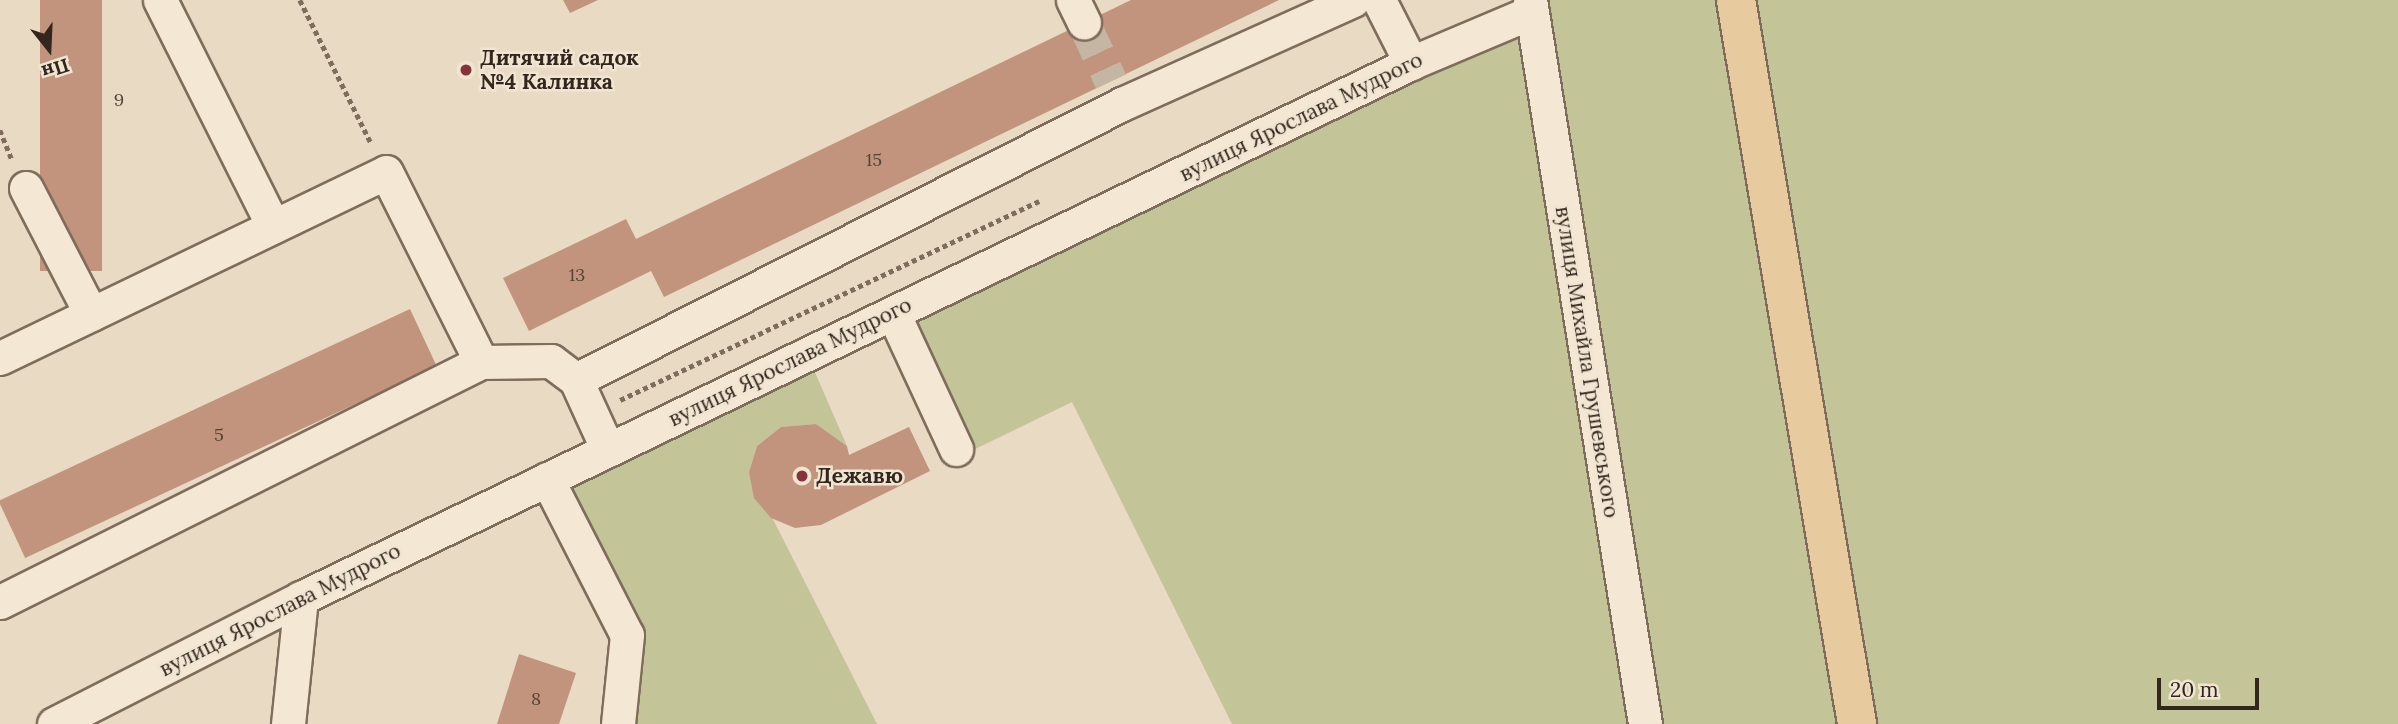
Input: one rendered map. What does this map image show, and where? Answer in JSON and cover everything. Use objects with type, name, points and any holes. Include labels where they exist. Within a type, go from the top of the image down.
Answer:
[{"type":"main road","points":[[1736,0],[1857,724]]},
{"type":"street","points":[[160,0],[273,226]]},
{"type":"street","points":[[576,380],[1117,92],[1353,0]]},
{"type":"street","points":[[1379,0],[1411,63]]},
{"type":"street","name":"вулиця Ярослава Мудрого","points":[[54,724],[301,598],[1531,6]]},
{"type":"street","name":"вулиця Михайла Грушевського","points":[[1531,6],[1645,724]]},
{"type":"street","points":[[0,358],[386,172],[481,362]]},
{"type":"street","points":[[26,188],[91,314]]},
{"type":"street","points":[[893,313],[956,449]]},
{"type":"street","points":[[0,602],[481,362],[551,362],[576,380],[608,450]]},
{"type":"street","points":[[547,479],[627,635],[618,724]]},
{"type":"street","points":[[288,724],[301,598]]},
{"type":"path","points":[[300,0],[386,172]]},
{"type":"path","points":[[591,414],[1043,199]]},
{"type":"green space","points":[[1530,0],[2398,0],[2398,724],[1232,724],[1072,402],[967,453],[893,313]]},
{"type":"green space","points":[[807,354],[847,446],[816,424],[781,427],[757,446],[749,472],[877,724],[618,724],[627,635],[547,479]]},
{"type":"building","points":[[40,0],[102,0],[102,271],[40,271]]},
{"type":"building","points":[[563,0],[598,0],[570,13]]},
{"type":"building","points":[[1131,0],[1279,0],[664,297],[651,271],[529,331],[503,278],[626,219],[636,239]]},
{"type":"building","points":[[410,309],[437,366],[25,558],[0,500]]},
{"type":"building","name":"Дежавю","points":[[816,424],[847,446],[849,455],[909,427],[930,471],[821,525],[795,528],[771,518],[754,498],[749,472],[757,446],[781,427]]},
{"type":"building","points":[[519,654],[576,673],[559,724],[497,724]]},
{"type":"tunnel","points":[[1084,23],[1111,81]]},
{"type":"place","name":"Дитячий садок №4 Калинка","points":[[466,70]]},
{"type":"place","name":"Дежавю","points":[[802,476]]}]
